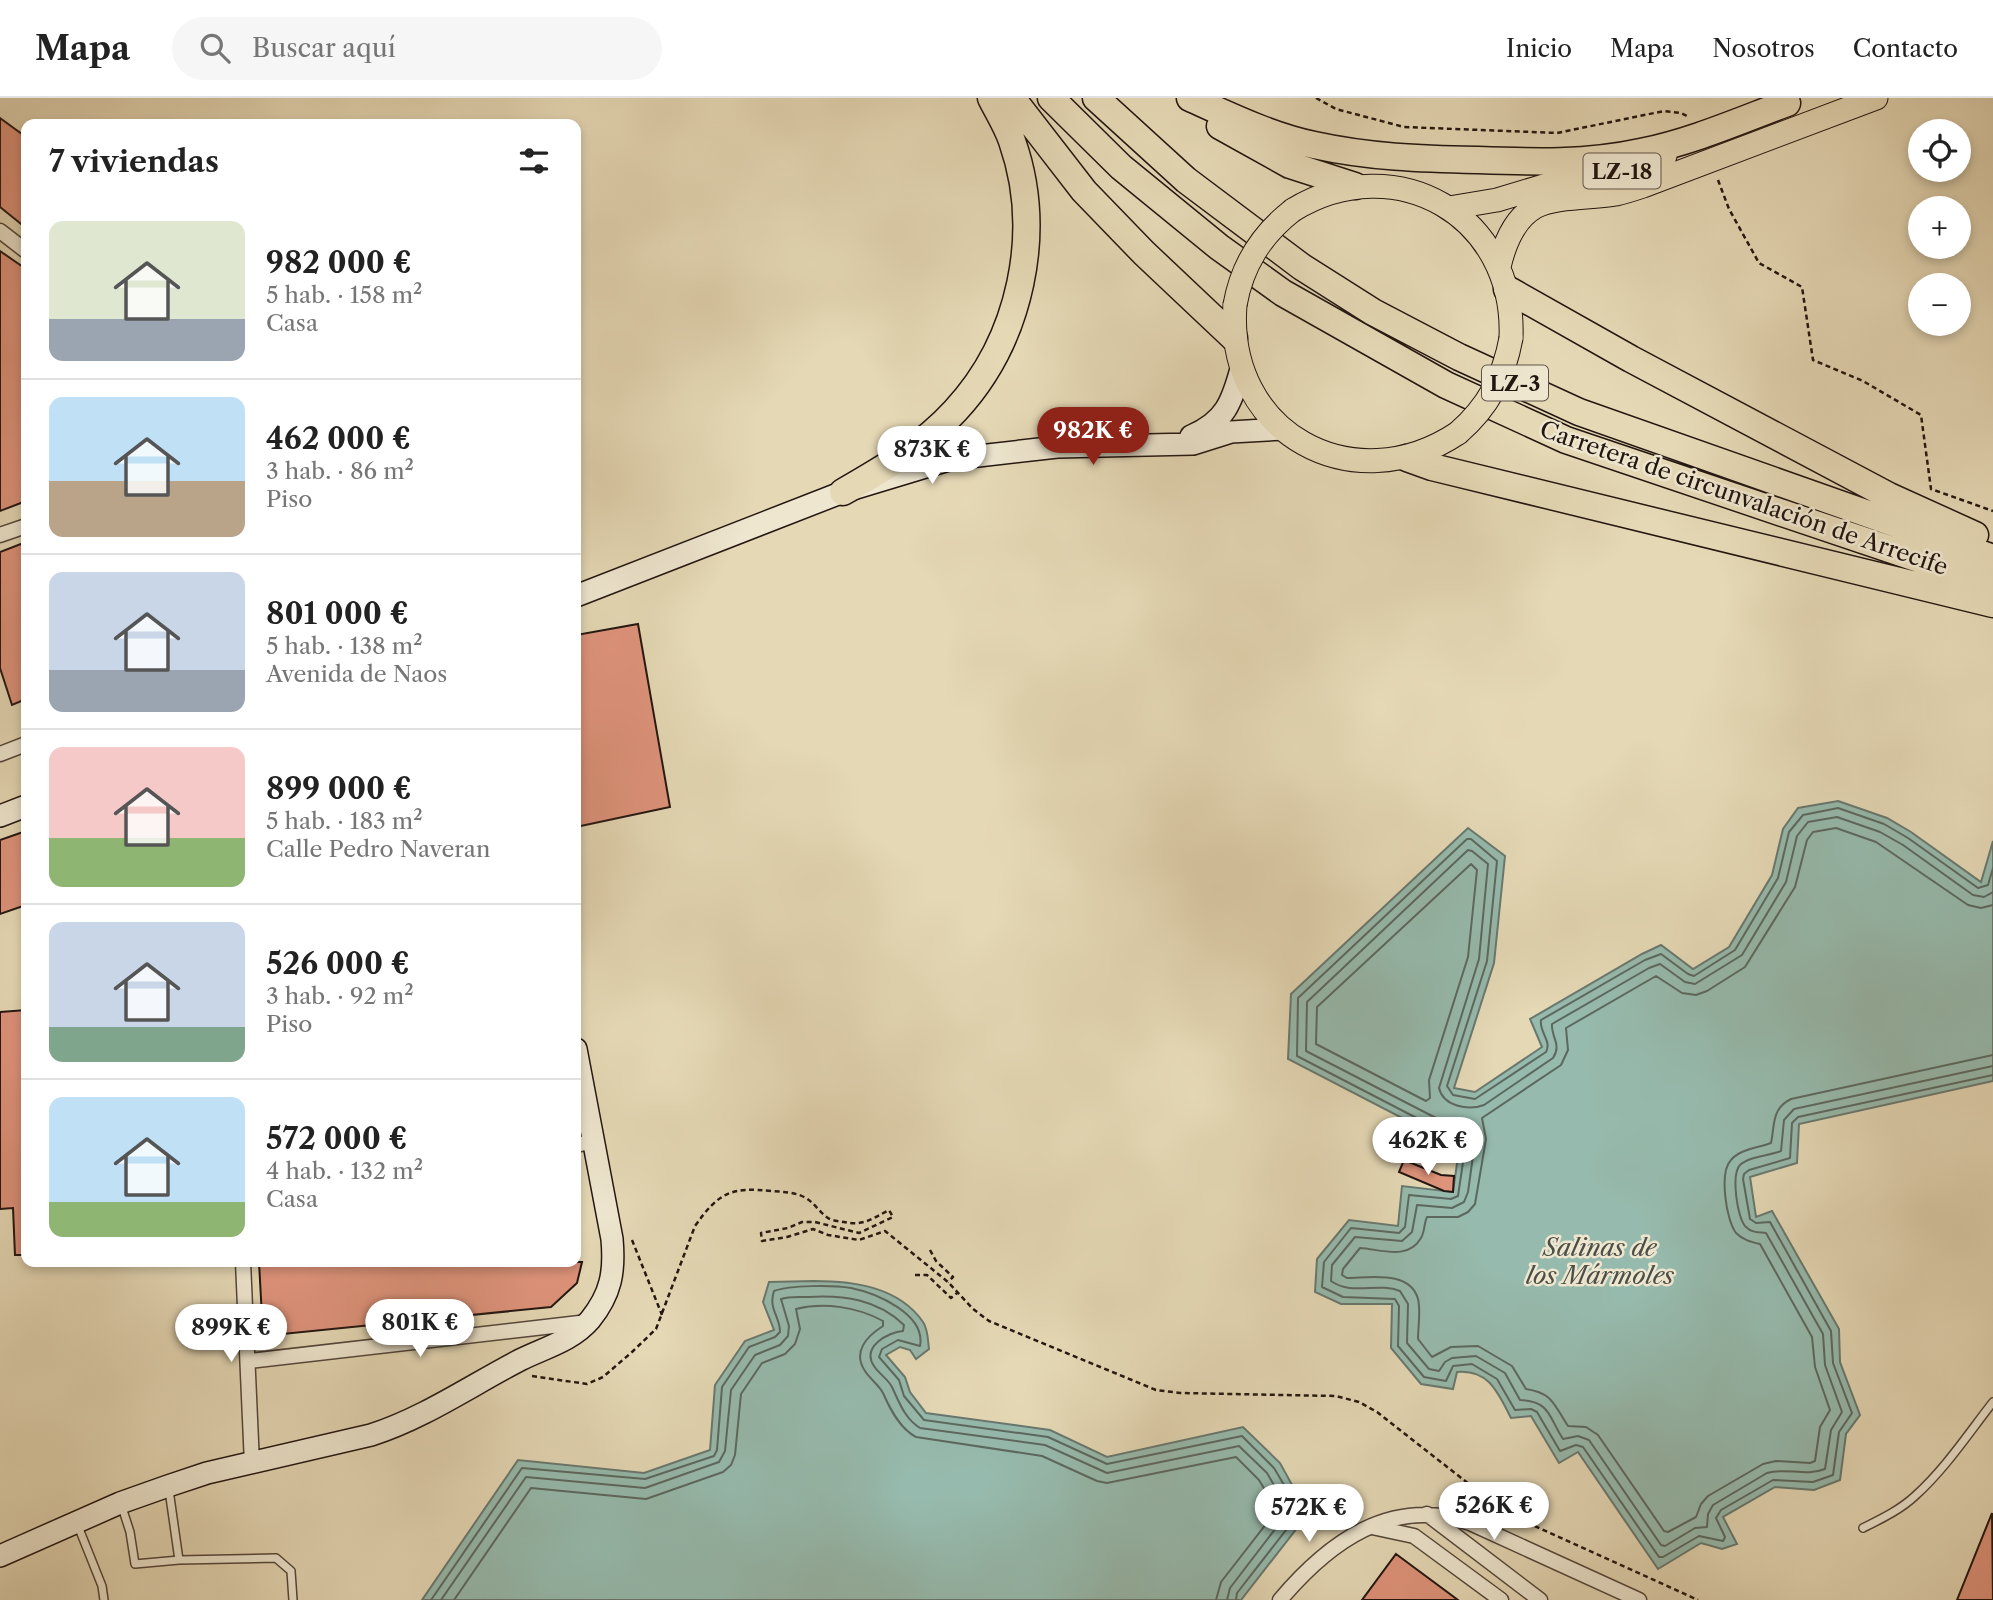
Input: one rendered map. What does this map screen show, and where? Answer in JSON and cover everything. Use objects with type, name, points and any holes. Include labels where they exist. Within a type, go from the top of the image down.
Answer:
[{"type":"highway","points":[[843,492],[899,459],[955,412],[977,385],[1006,332],[1017,299],[1025,257],[1027,215],[1022,178],[1012,140],[991,98]]},
{"type":"highway","points":[[1012,98],[1084,191],[1144,253],[1234,338]]},
{"type":"highway","name":"Carretera de circunvalación de Arrecife","points":[[1051,98],[1121,167],[1219,247],[1283,293],[1446,385],[1566,440],[1993,584]]},
{"type":"highway","name":"Carretera de circunvalación de Arrecife","points":[[1096,98],[1186,180],[1302,267],[1373,312],[1460,357],[1579,412],[1993,558]]},
{"type":"highway","points":[[1188,102],[1312,145],[1352,152],[1411,159],[1564,163],[1644,152],[1688,140],[1793,101]]},
{"type":"highway","points":[[1188,102],[1247,142],[1290,164],[1356,186]]},
{"type":"highway","points":[[1503,278],[1643,365],[1889,496],[1993,542]]},
{"type":"highway","points":[[1407,458],[1432,467],[1993,604]]},
{"type":"main road","name":"LZ-18","points":[[1503,278],[1478,234],[1449,208],[1413,191],[1394,187],[1356,186],[1316,196],[1293,210],[1268,231],[1243,273],[1234,305],[1234,338],[1241,369],[1251,391],[1266,412],[1283,429],[1315,449],[1351,460],[1379,462],[1425,452],[1458,433],[1481,411],[1498,384],[1511,338],[1511,314],[1503,278],[1503,251],[1520,220],[1536,206],[1616,194],[1643,186],[1876,98]]},
{"type":"main road","name":"LZ-18","points":[[1449,208],[1497,200],[1557,182],[1625,170],[1714,136],[1793,101]]},
{"type":"main road","points":[[1169,444],[1205,430],[1220,418],[1229,405],[1241,369]]},
{"type":"main road","points":[[581,594],[843,492],[952,459],[1057,447],[1193,444],[1231,432],[1283,429]]},
{"type":"main road","points":[[0,816],[21,808]]},
{"type":"main road","points":[[0,1556],[120,1503],[207,1473],[371,1436],[397,1427],[523,1359],[559,1344],[588,1322],[600,1306],[611,1283],[614,1262],[612,1239],[585,1143],[581,1101]]},
{"type":"street","points":[[0,231],[21,247]]},
{"type":"street","points":[[0,535],[21,528]]},
{"type":"street","points":[[0,754],[21,746]]},
{"type":"street","points":[[243,1267],[252,1464]]},
{"type":"street","points":[[249,1361],[588,1322]]},
{"type":"street","points":[[1280,1600],[1306,1570],[1338,1544],[1371,1526],[1409,1514],[1426,1514],[1449,1516],[1480,1527],[1639,1600]]},
{"type":"street","points":[[1426,1514],[1540,1600]]},
{"type":"street","points":[[1371,1526],[1414,1536],[1501,1600]]},
{"type":"lane","points":[[1863,1528],[1914,1498],[1936,1476],[1993,1402]]},
{"type":"lane","points":[[168,1486],[179,1560]]},
{"type":"lane","points":[[120,1503],[130,1532],[135,1564],[179,1560],[276,1558],[291,1571],[293,1600]]},
{"type":"lane","points":[[76,1522],[102,1586],[104,1600]]},
{"type":"path","points":[[1316,98],[1336,109],[1404,127],[1557,133],[1664,111],[1681,113],[1689,118]]},
{"type":"path","points":[[1715,172],[1729,209],[1759,263],[1802,287],[1813,359],[1863,381],[1921,415],[1931,489],[1993,511]]},
{"type":"path","points":[[525,1375],[587,1384],[603,1377],[632,1352],[656,1329],[695,1226],[717,1200],[738,1189],[793,1194],[813,1203],[830,1219],[857,1225],[889,1210],[893,1217],[859,1233],[815,1222],[802,1223],[761,1233],[762,1241],[813,1229],[828,1235],[859,1240],[885,1231],[948,1282],[972,1309],[989,1321],[1156,1390],[1180,1393],[1336,1396],[1359,1402],[1377,1412],[1506,1513],[1698,1600]]},
{"type":"path","points":[[612,1239],[629,1234],[662,1315]]},
{"type":"path","points":[[930,1250],[936,1261],[953,1276],[948,1282]]},
{"type":"path","points":[[915,1275],[928,1275],[951,1298],[957,1293]]},
{"type":"water","name":"Salinas de los Mármoles","points":[[1838,801],[1887,818],[1981,882],[1993,841],[1993,1081],[1799,1124],[1797,1163],[1750,1177],[1756,1217],[1772,1211],[1839,1329],[1840,1362],[1860,1415],[1846,1434],[1840,1480],[1814,1490],[1775,1487],[1723,1517],[1737,1544],[1722,1549],[1701,1543],[1658,1569],[1578,1452],[1559,1463],[1531,1416],[1511,1418],[1491,1384],[1477,1374],[1457,1372],[1453,1389],[1421,1384],[1391,1348],[1392,1304],[1341,1304],[1315,1292],[1317,1259],[1349,1220],[1398,1226],[1402,1186],[1453,1192],[1461,1135],[1433,1134],[1288,1059],[1291,994],[1468,828],[1505,856],[1494,963],[1454,1088],[1475,1092],[1542,1047],[1530,1019],[1642,954],[1661,945],[1693,969],[1729,947],[1772,875],[1783,829],[1798,808]]},
{"type":"water","points":[[769,1282],[845,1282],[874,1288],[889,1294],[913,1310],[925,1325],[929,1349],[916,1359],[910,1350],[900,1347],[886,1355],[905,1377],[910,1392],[926,1413],[1050,1430],[1107,1457],[1243,1427],[1280,1463],[1308,1514],[1241,1600],[422,1600],[518,1460],[644,1473],[710,1450],[715,1385],[745,1341],[774,1330],[763,1302]]},
{"type":"building","points":[[0,118],[21,133],[21,224],[0,207]]},
{"type":"building","points":[[0,251],[21,266],[21,503],[0,511]]},
{"type":"building","points":[[21,544],[21,701],[12,705],[0,668],[0,552]]},
{"type":"building","points":[[638,624],[670,807],[581,826],[581,634]]},
{"type":"building","points":[[21,833],[21,907],[0,914],[0,840]]},
{"type":"building","points":[[21,1010],[21,1255],[15,1255],[13,1208],[0,1209],[0,1012]]},
{"type":"building","points":[[1404,1160],[1441,1175],[1454,1176],[1453,1192],[1444,1191],[1399,1172]]},
{"type":"building","points":[[259,1267],[581,1267],[577,1283],[551,1307],[263,1336]]},
{"type":"building","points":[[1992,1513],[1993,1600],[1957,1600]]},
{"type":"building","points":[[1396,1554],[1458,1600],[1362,1600]]}]
